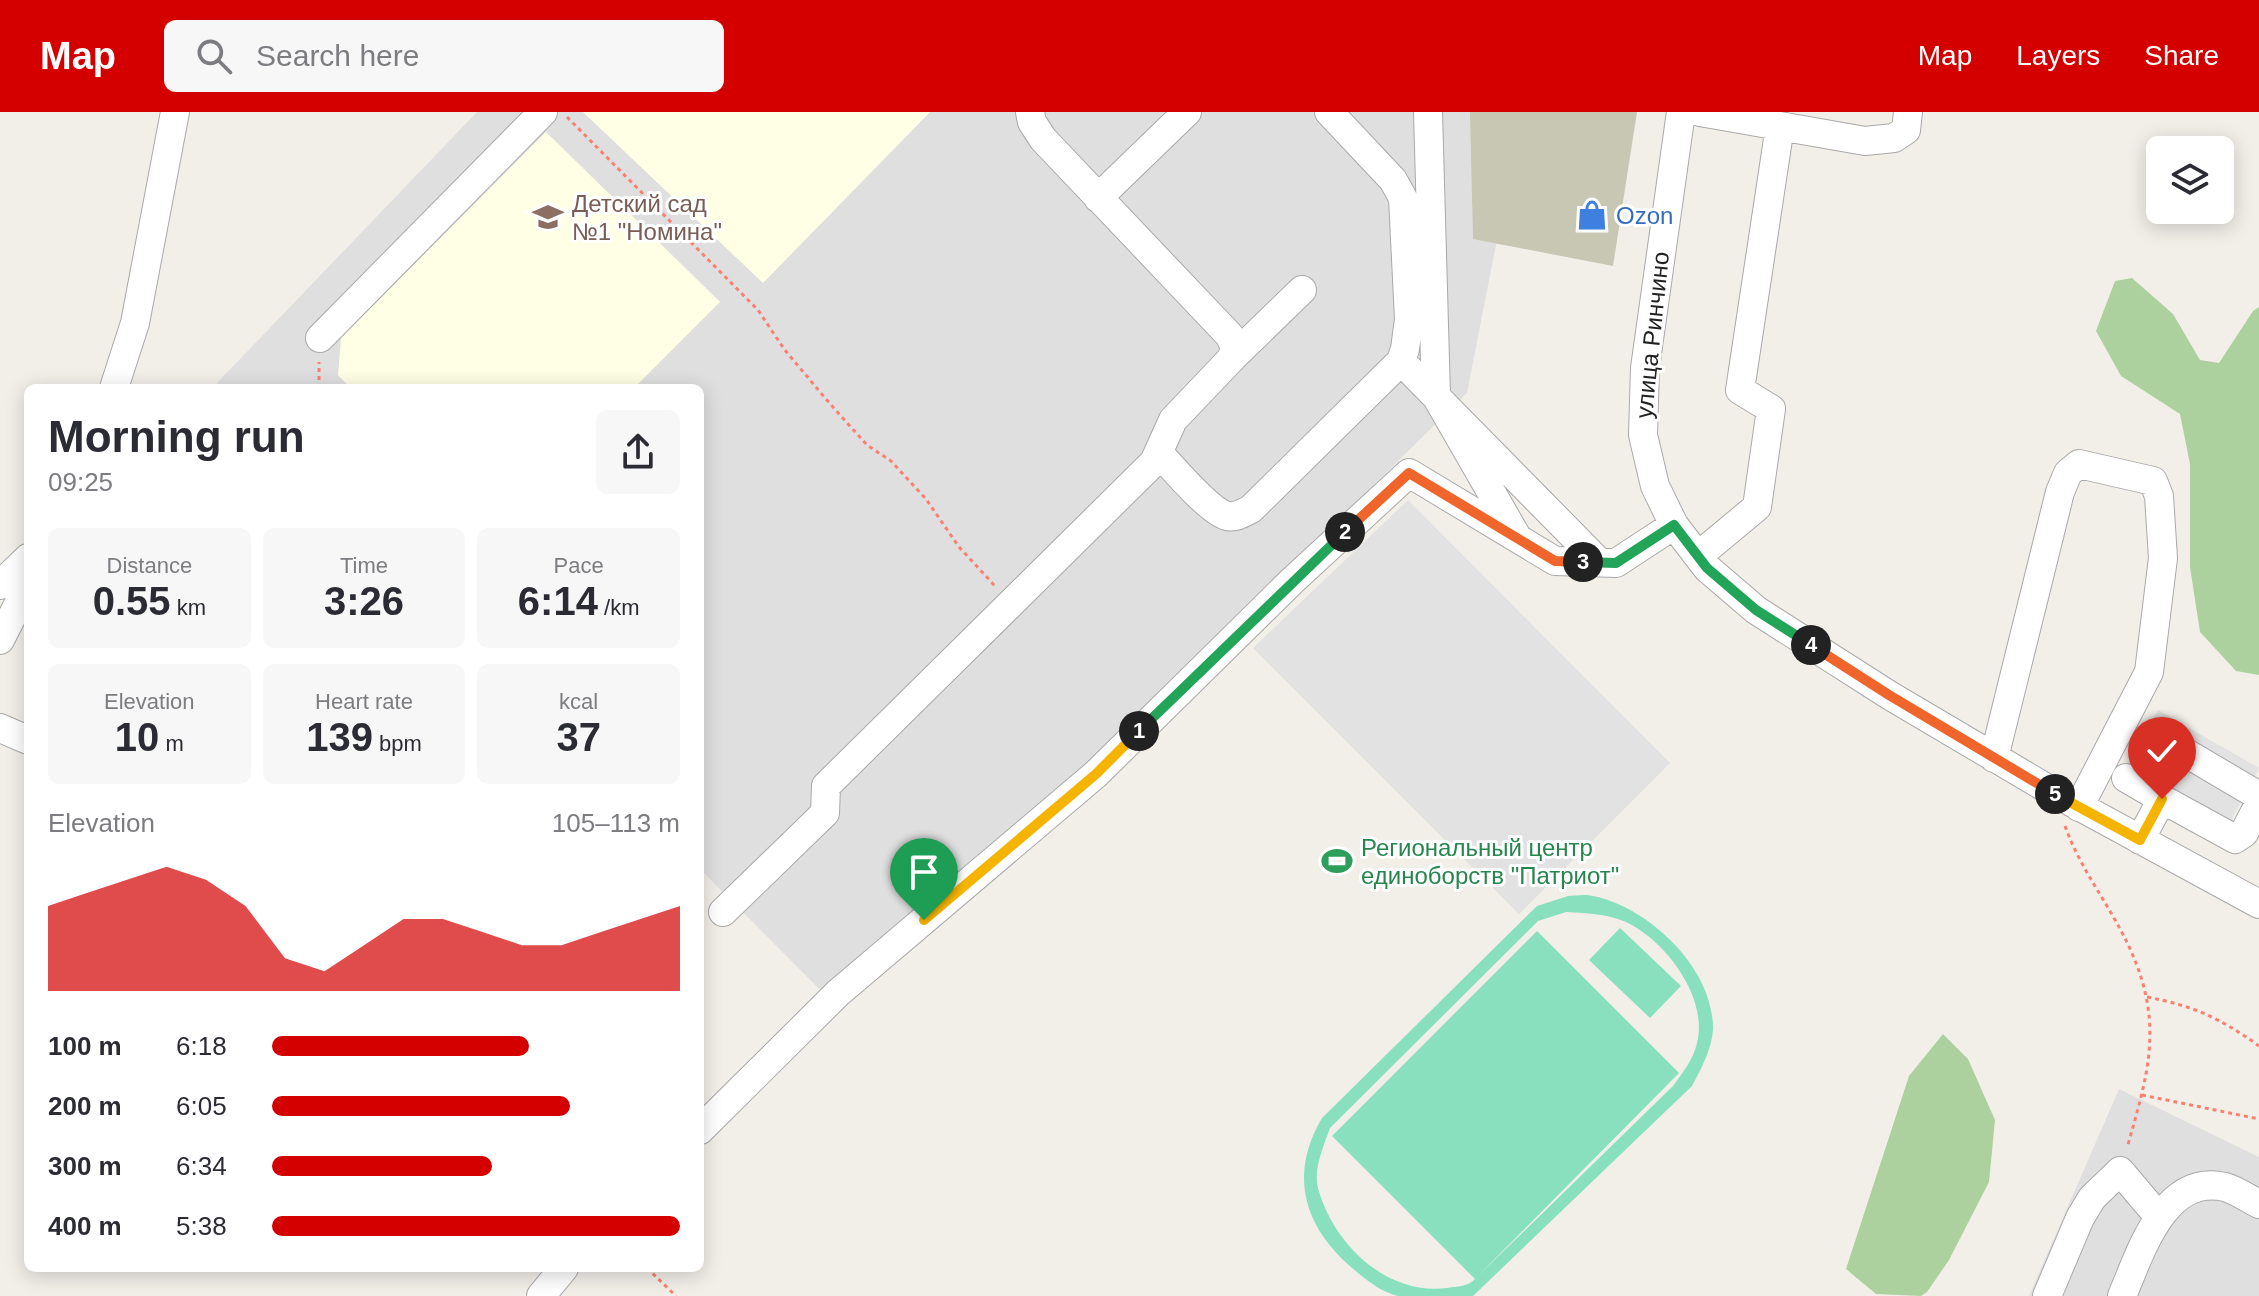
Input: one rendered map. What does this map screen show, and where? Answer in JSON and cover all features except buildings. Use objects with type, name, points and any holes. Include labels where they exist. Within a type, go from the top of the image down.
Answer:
[{"type":"street","points":[[115,384],[135,323],[175,112]]},
{"type":"street","points":[[320,338],[543,112]]},
{"type":"street","points":[[1030,112],[1032,122],[1043,139],[1230,336],[1234,346],[1233,357]]},
{"type":"street","points":[[1098,198],[1187,112]]},
{"type":"street","points":[[1159,453],[1216,510],[1229,517],[1238,515],[1251,509],[1401,361],[1409,319],[1403,198],[1393,180],[1329,112]]},
{"type":"street","points":[[1428,112],[1436,396],[1519,541]]},
{"type":"street","name":"улица Ринчино","points":[[1681,112],[1645,368],[1643,435],[1655,486],[1674,525],[1707,568],[1756,610],[1994,758],[2259,904]]},
{"type":"street","points":[[1700,112],[1865,141],[1894,138],[1906,130],[1908,112]]},
{"type":"street","points":[[1698,556],[1757,507],[1771,409],[1740,390],[1780,126]]},
{"type":"street","points":[[723,912],[825,813],[826,786],[1154,462],[1173,420],[1302,290]]},
{"type":"street","points":[[1401,361],[1599,562]]},
{"type":"street","points":[[1994,758],[2060,492],[2068,473],[2079,464],[2153,481],[2159,496],[2163,558],[2149,672],[2079,807]]},
{"type":"street","points":[[704,1126],[838,993],[1096,774],[1292,581],[1409,473],[1555,561],[1616,563],[1674,525]]},
{"type":"street","points":[[0,585],[24,562]]},
{"type":"street","points":[[0,640],[24,593]]},
{"type":"street","points":[[0,728],[24,738]]},
{"type":"street","points":[[2159,737],[2259,796]]},
{"type":"street","points":[[2126,778],[2235,839],[2244,833],[2259,804]]},
{"type":"street","points":[[2140,840],[2162,799]]},
{"type":"street","points":[[2047,1296],[2080,1218],[2092,1198],[2120,1171],[2159,1217]]},
{"type":"street","points":[[2122,1296],[2159,1217],[2175,1200],[2198,1188],[2225,1187],[2259,1204]]},
{"type":"street","points":[[541,1296],[561,1272]]},
{"type":"path","points":[[562,112],[758,310],[784,349],[831,405],[867,445],[891,461],[926,499],[959,547],[1011,603]]},
{"type":"path","points":[[319,384],[320,338]]},
{"type":"path","points":[[2053,792],[2073,851],[2131,950],[2150,1005],[2148,1073],[2120,1171]]},
{"type":"path","points":[[2147,997],[2188,1005],[2236,1029],[2259,1046]]},
{"type":"path","points":[[2142,1095],[2259,1119]]},
{"type":"path","points":[[651,1272],[676,1296]]},
{"type":"shaded area","points":[[477,112],[583,112],[763,282],[930,112],[1522,112],[1467,393],[841,1011],[704,873],[704,384],[638,384],[719,301],[546,133],[338,375],[347,384],[217,383]]},
{"type":"shaded area","name":"Детский сад №1 \"Номина\"","points":[[583,112],[930,112],[763,283]]},
{"type":"shaded area","points":[[1470,112],[1637,112],[1613,266],[1473,239]]},
{"type":"shaded area","name":"Детский сад №1 \"Номина\"","points":[[546,132],[720,302],[638,384],[347,384],[338,375],[341,338]]},
{"type":"shaded area","points":[[1408,500],[1670,763],[1519,914],[1253,648]]},
{"type":"shaded area","points":[[2158,710],[2259,768],[2228,826],[2125,767]]},
{"type":"shaded area","points":[[2119,1089],[2259,1157],[2259,1296],[2029,1296]]},
{"type":"green space","points":[[2132,278],[2173,314],[2200,360],[2219,363],[2253,311],[2259,307],[2259,675],[2236,671],[2200,632],[2190,567],[2190,464],[2180,414],[2121,376],[2096,331],[2115,281]]},
{"type":"green space","points":[[1590,895],[1614,902],[1656,927],[1690,963],[1703,984],[1713,1029],[1708,1051],[1692,1086],[1473,1296],[1391,1294],[1351,1267],[1322,1234],[1312,1216],[1304,1179],[1312,1139],[1322,1118],[1537,906],[1568,896]],"holes":[[[1566,912],[1608,916],[1624,921],[1646,934],[1672,960],[1697,1009],[1697,1043],[1690,1060],[1673,1086],[1478,1276],[1679,1073],[1537,931],[1332,1136],[1475,1279],[1462,1286],[1425,1288],[1404,1284],[1384,1275],[1350,1246],[1325,1209],[1317,1173],[1330,1128],[1538,921]]]},
{"type":"green space","points":[[1620,928],[1681,986],[1650,1018],[1589,960]]},
{"type":"green space","points":[[1943,1034],[1968,1059],[1995,1120],[1989,1182],[1949,1260],[1927,1292],[1921,1296],[1876,1294],[1846,1269],[1909,1076]]},
{"type":"place","name":"Ozon","points":[[1592,215]]},
{"type":"place","name":"Детский сад №1 \"Номина\"","points":[[548,217]]},
{"type":"place","name":"Региональный центр единоборств \"Патриот\"","points":[[1337,861]]},
{"type":"route","points":[[924,920],[1096,774],[1292,581],[1409,473],[1555,561],[1616,563],[1674,525],[1707,568],[1756,610],[1889,695],[2053,792],[2140,840],[2162,799]]}]
